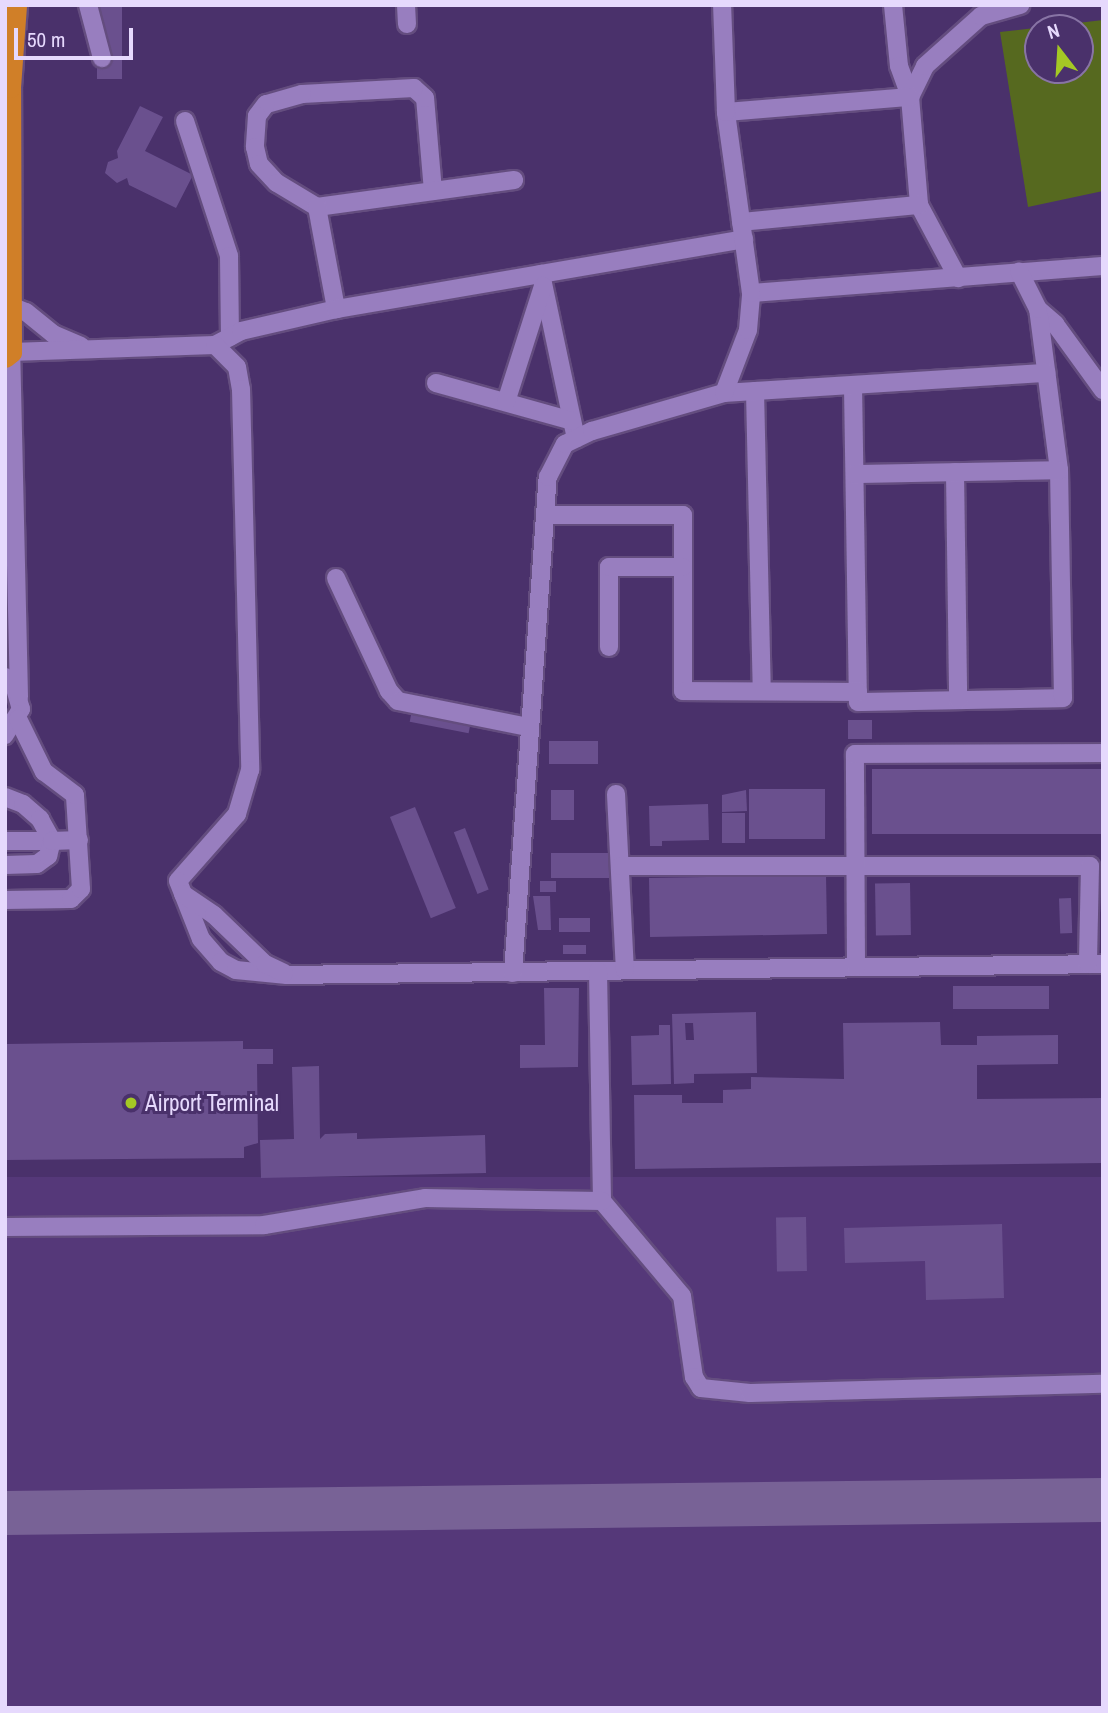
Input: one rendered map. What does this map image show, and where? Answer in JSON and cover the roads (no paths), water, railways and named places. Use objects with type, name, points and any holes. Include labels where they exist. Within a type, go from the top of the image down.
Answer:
[{"type":"highway","points":[[8,355],[10,87],[16,5]]},
{"type":"street","points":[[88,5],[102,58]]},
{"type":"street","points":[[722,5],[726,112],[751,293],[748,330],[724,393]]},
{"type":"street","points":[[893,5],[899,66],[910,97],[919,205],[958,278]]},
{"type":"street","points":[[910,97],[925,66],[981,16],[1020,5]]},
{"type":"street","points":[[433,191],[425,98],[414,88],[302,94],[266,104],[257,117],[255,146],[259,164],[277,183],[317,207],[514,180]]},
{"type":"street","points":[[726,112],[910,97]]},
{"type":"street","points":[[185,121],[229,256],[222,341],[237,367],[241,389],[250,770],[237,814],[179,876],[182,893],[201,939],[221,962],[236,970],[288,975],[1096,964],[1090,866],[620,866]]},
{"type":"street","points":[[5,900],[53,901],[76,895],[81,890],[75,795],[44,772],[18,719],[8,355],[222,341],[336,309],[542,279],[742,231],[919,205]]},
{"type":"street","points":[[317,207],[336,309]]},
{"type":"street","points":[[751,293],[1103,266]]},
{"type":"street","points":[[853,386],[858,702],[1063,698],[1059,470],[1038,309],[1019,271]]},
{"type":"street","points":[[506,402],[542,279]]},
{"type":"street","points":[[513,973],[528,727],[545,515],[555,460],[574,430],[542,279]]},
{"type":"street","points":[[8,307],[26,312],[53,334],[92,348]]},
{"type":"street","points":[[1038,309],[1055,324],[1103,390]]},
{"type":"street","points":[[436,383],[506,402],[574,430],[724,393],[1046,373]]},
{"type":"street","points":[[755,391],[762,691]]},
{"type":"street","points":[[855,474],[1059,470]]},
{"type":"street","points":[[955,472],[958,700]]},
{"type":"street","points":[[545,515],[683,515],[683,691],[858,692]]},
{"type":"street","points":[[609,647],[609,567],[683,566]]},
{"type":"street","points":[[336,578],[389,691],[398,701],[528,727]]},
{"type":"street","points":[[5,677],[19,696]]},
{"type":"street","points":[[5,736],[18,719]]},
{"type":"street","points":[[856,967],[855,754],[1103,753]]},
{"type":"street","points":[[616,794],[625,970]]},
{"type":"street","points":[[5,797],[23,804],[40,819],[52,841],[44,862],[5,865]]},
{"type":"street","points":[[5,841],[79,840]]},
{"type":"street","points":[[182,893],[214,915],[265,964],[288,975]]},
{"type":"street","points":[[598,971],[603,1201],[682,1296],[694,1377],[701,1388],[750,1393],[1103,1384]]},
{"type":"street","points":[[5,1227],[264,1225],[425,1198],[603,1201]]},
{"type":"place","name":"Airport Terminal","points":[[131,1103]]}]
